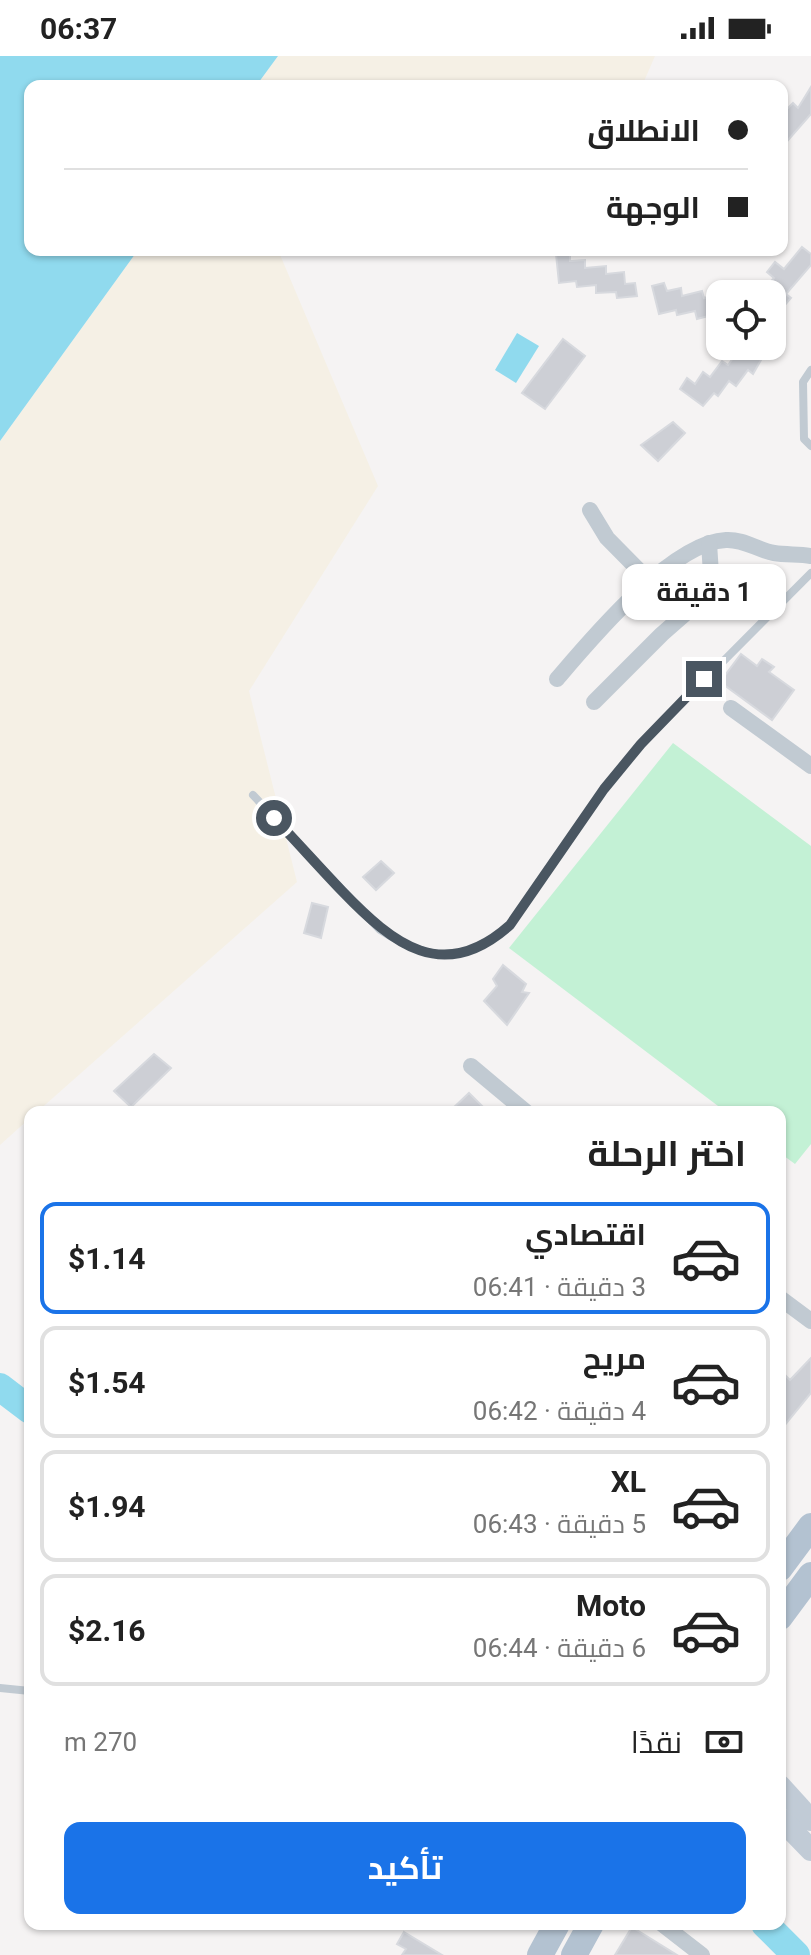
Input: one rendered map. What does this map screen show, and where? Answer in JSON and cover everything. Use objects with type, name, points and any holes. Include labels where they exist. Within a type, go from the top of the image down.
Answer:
[{"type":"main road","points":[[786,1560],[811,1526]]},
{"type":"main road","points":[[786,1609],[811,1575]]},
{"type":"main road","points":[[786,1792],[811,1819]]},
{"type":"main road","points":[[786,1824],[811,1850]]},
{"type":"main road","points":[[540,1955],[554,1930]]},
{"type":"main road","points":[[574,1955],[588,1930]]},
{"type":"street","points":[[590,510],[607,538],[683,615]]},
{"type":"street","points":[[557,679],[607,620],[649,583],[701,545],[726,540],[743,541],[772,553],[811,556]]},
{"type":"street","points":[[594,702],[702,599],[711,574],[709,543]]},
{"type":"street","points":[[731,708],[811,766]]},
{"type":"street","points":[[471,1066],[519,1106]]},
{"type":"street","points":[[786,1302],[811,1321]]},
{"type":"street","points":[[670,1930],[702,1955]]},
{"type":"lane","points":[[811,370],[803,382],[804,439],[811,446]]},
{"type":"lane","points":[[253,795],[380,930],[405,946],[428,953],[468,953],[494,939],[510,925],[595,801],[641,744],[811,573]]},
{"type":"lane","points":[[0,1688],[24,1690]]},
{"type":"green space","points":[[673,743],[811,846],[811,1144],[795,1164],[786,1157],[786,1106],[718,1106],[509,948]]},
{"type":"sand","points":[[278,56],[655,56],[645,80],[260,80]]},
{"type":"sand","points":[[134,256],[281,256],[378,486],[249,691],[297,882],[44,1106],[24,1106],[24,1123],[0,1145],[0,441]]},
{"type":"water","points":[[0,56],[278,56],[260,80],[24,80],[24,256],[134,256],[0,441]]},
{"type":"water","points":[[517,333],[539,346],[516,383],[495,370]]},
{"type":"building","points":[[811,87],[811,114],[788,140],[788,108],[793,103],[798,108]]},
{"type":"building","points":[[802,247],[811,254],[811,265],[786,294],[786,280],[772,280],[774,278],[767,272],[775,262],[784,269]]},
{"type":"building","points":[[556,256],[570,256],[570,261],[585,260],[585,268],[606,266],[606,274],[624,272],[625,284],[635,283],[637,296],[617,298],[616,292],[596,293],[596,285],[577,287],[576,281],[559,283]]},
{"type":"building","points":[[664,283],[667,291],[681,288],[682,296],[702,291],[706,298],[706,317],[697,319],[695,311],[677,315],[676,310],[659,314],[652,286]]},
{"type":"building","points":[[563,339],[585,356],[545,409],[522,393]]},
{"type":"building","points":[[732,360],[761,360],[753,374],[748,370],[736,386],[729,381],[718,396],[714,393],[703,406],[680,389],[687,378],[695,384],[703,372],[710,377],[722,361],[728,365]]},
{"type":"building","points":[[673,422],[685,433],[658,461],[641,445]]},
{"type":"building","points":[[741,654],[757,666],[762,659],[774,667],[769,672],[794,690],[772,720],[720,682]]},
{"type":"building","points":[[381,861],[394,873],[376,890],[363,877]]},
{"type":"building","points":[[312,903],[328,907],[321,938],[304,933]]},
{"type":"building","points":[[503,965],[526,984],[522,992],[529,993],[507,1025],[484,1001],[497,986],[493,979]]},
{"type":"building","points":[[154,1054],[171,1068],[132,1106],[114,1091]]},
{"type":"building","points":[[469,1093],[482,1106],[455,1106]]},
{"type":"building","points":[[811,1358],[811,1393],[786,1424],[786,1376],[790,1380]]},
{"type":"building","points":[[630,1930],[637,1930],[677,1955],[615,1955]]},
{"type":"building","points":[[404,1932],[442,1955],[402,1955],[406,1949],[397,1944]]},
{"type":"waterway","points":[[0,1387],[24,1405]]},
{"type":"waterway","points":[[771,1930],[796,1955]]},
{"type":"route","points":[[274,818],[380,930],[405,946],[428,953],[468,953],[483,947],[510,925],[604,789],[641,744],[704,679]]}]
